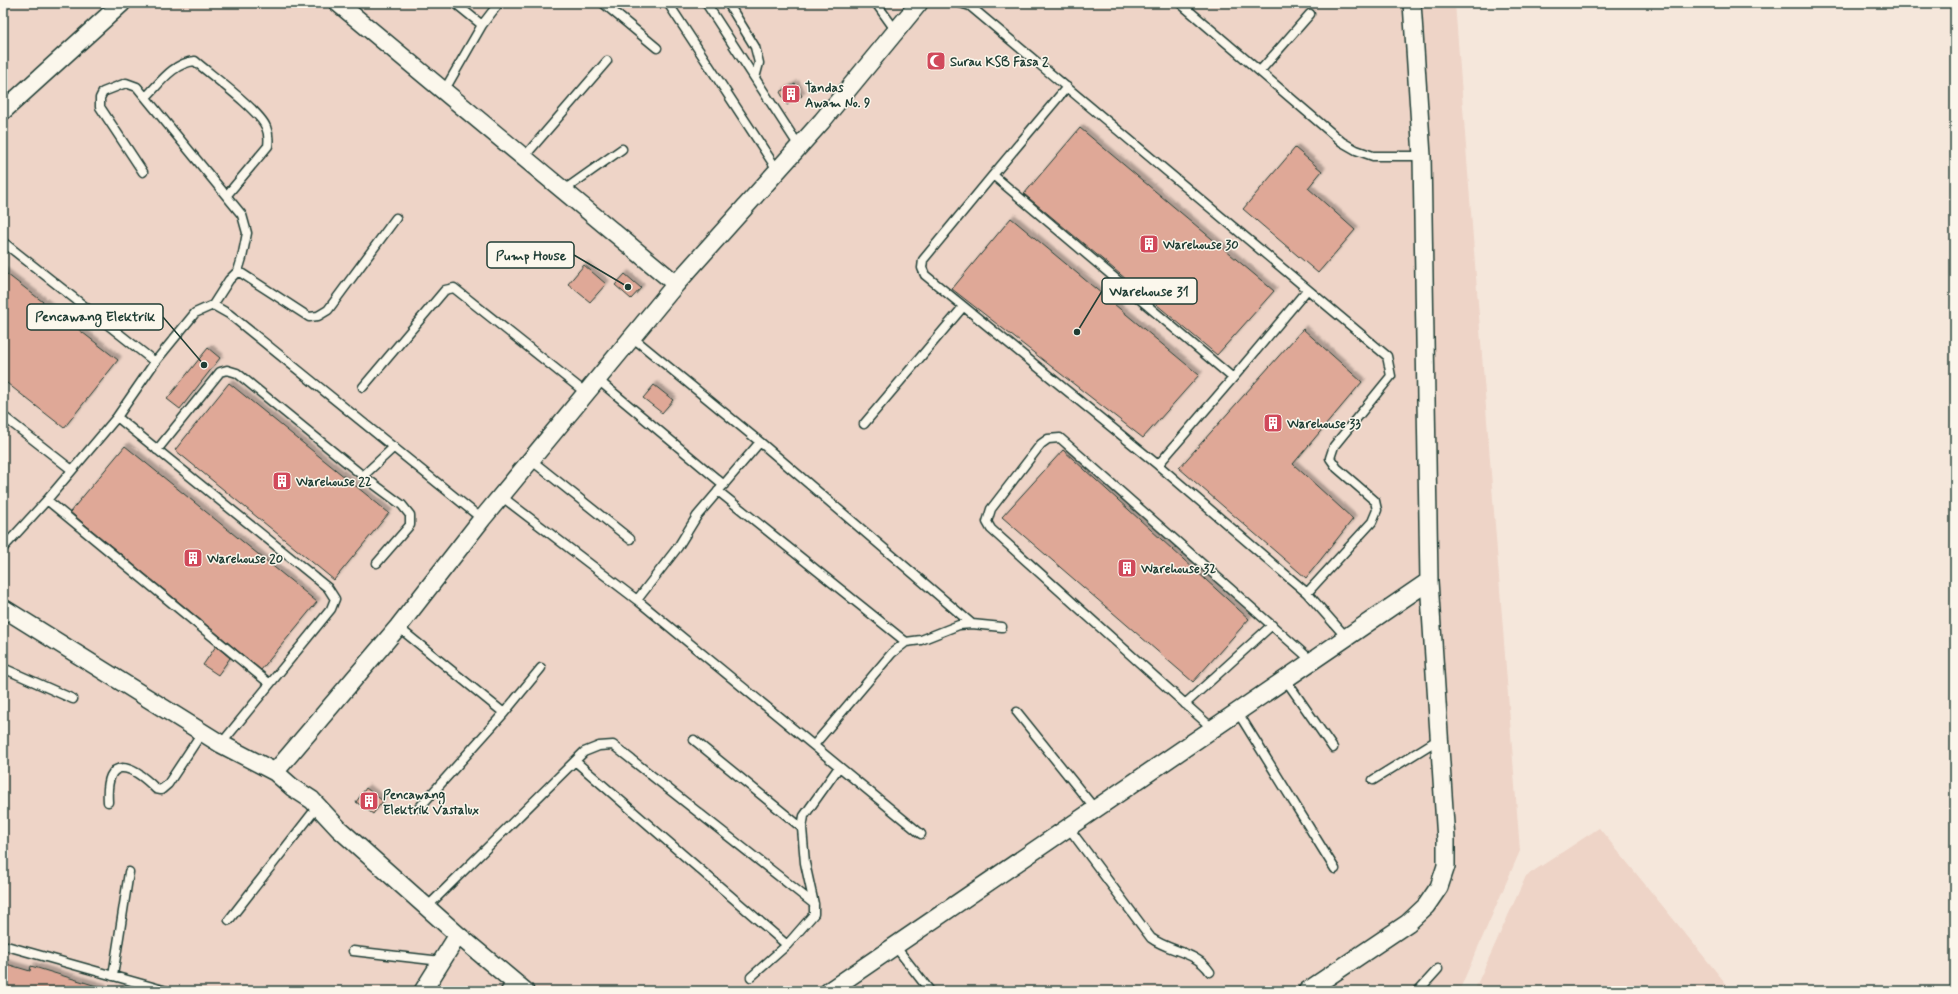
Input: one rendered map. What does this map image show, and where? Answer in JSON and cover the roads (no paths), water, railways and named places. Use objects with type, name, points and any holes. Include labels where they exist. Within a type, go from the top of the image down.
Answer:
[{"type":"street","points":[[3,111],[122,3]]},
{"type":"street","points":[[338,3],[676,284]]},
{"type":"street","points":[[275,772],[398,627],[482,519],[676,284],[822,121],[919,3]]},
{"type":"street","points":[[1307,991],[1408,923],[1426,906],[1440,887],[1446,866],[1446,840],[1440,738],[1429,581],[1422,156],[1412,3]]},
{"type":"street","points":[[829,991],[1429,581]]},
{"type":"street","points":[[3,608],[203,731],[221,744],[275,772],[318,806],[339,829],[458,934],[508,985],[525,991]]},
{"type":"street","points":[[423,991],[458,934]]},
{"type":"lane","points":[[455,3],[482,25]]},
{"type":"lane","points":[[444,91],[482,25],[499,3]]},
{"type":"lane","points":[[603,3],[657,48]]},
{"type":"lane","points":[[668,3],[778,171]]},
{"type":"lane","points":[[706,3],[799,146]]},
{"type":"lane","points":[[728,3],[755,47],[759,63],[755,78]]},
{"type":"lane","points":[[876,3],[896,31]]},
{"type":"lane","points":[[960,3],[970,6],[1387,356],[1391,376],[1334,446],[1330,458],[1337,468],[1375,501],[1377,510],[1372,522],[1307,593]]},
{"type":"lane","points":[[1180,3],[1342,142],[1356,150],[1373,156],[1422,156]]},
{"type":"lane","points":[[1260,71],[1310,14]]},
{"type":"lane","points":[[146,97],[176,66],[186,62],[195,61],[258,115],[266,127],[269,137],[268,146],[227,195]]},
{"type":"lane","points":[[524,157],[607,61]]},
{"type":"lane","points":[[3,548],[47,500],[117,417],[155,362],[196,313],[213,305],[229,280],[238,270],[247,233],[242,215],[146,97],[137,87],[126,83],[103,92],[100,98],[100,107],[143,172]]},
{"type":"lane","points":[[1067,87],[923,260],[922,268],[925,275],[1158,465],[1307,593],[1346,637]]},
{"type":"lane","points":[[564,190],[622,149]]},
{"type":"lane","points":[[993,175],[1233,378]]},
{"type":"lane","points":[[238,270],[309,316],[318,316],[328,310],[396,218]]},
{"type":"lane","points":[[3,242],[155,362]]},
{"type":"lane","points":[[364,387],[445,290],[454,288],[586,393]]},
{"type":"lane","points":[[1158,465],[1307,290]]},
{"type":"lane","points":[[213,305],[230,314],[482,519]]},
{"type":"lane","points":[[864,424],[963,307]]},
{"type":"lane","points":[[632,337],[760,442],[972,624]]},
{"type":"lane","points":[[157,450],[220,372],[227,370],[237,373],[363,476],[402,505],[410,515],[410,525],[377,563]]},
{"type":"lane","points":[[597,380],[724,485]]},
{"type":"lane","points":[[3,416],[72,470]]},
{"type":"lane","points":[[117,417],[328,588],[335,599],[331,609],[221,744]]},
{"type":"lane","points":[[1212,728],[991,529],[987,522],[991,509],[1041,444],[1048,439],[1060,438],[1312,661]]},
{"type":"lane","points":[[637,600],[678,547],[697,516],[760,442]]},
{"type":"lane","points":[[363,476],[394,447]]},
{"type":"lane","points":[[531,460],[630,539]]},
{"type":"lane","points":[[718,491],[906,642]]},
{"type":"lane","points":[[501,496],[637,600],[921,834]]},
{"type":"lane","points":[[47,500],[270,684]]},
{"type":"lane","points":[[814,745],[892,653],[906,642],[921,640],[959,626],[972,624],[1002,627]]},
{"type":"lane","points":[[1185,704],[1272,625]]},
{"type":"lane","points":[[398,627],[504,713]]},
{"type":"lane","points":[[3,668],[73,700]]},
{"type":"lane","points":[[419,808],[504,713],[541,668]]},
{"type":"lane","points":[[1285,679],[1333,748]]},
{"type":"lane","points":[[1238,711],[1335,869]]},
{"type":"lane","points":[[1017,712],[1095,809]]},
{"type":"lane","points":[[108,802],[107,788],[109,778],[115,770],[123,767],[133,770],[156,789],[161,790],[168,784],[203,731]]},
{"type":"lane","points":[[1373,780],[1440,738]]},
{"type":"lane","points":[[694,740],[802,828]]},
{"type":"lane","points":[[427,907],[584,752],[599,746],[613,745],[814,904]]},
{"type":"lane","points":[[575,761],[787,945]]},
{"type":"lane","points":[[751,977],[787,945],[814,914],[814,904],[805,863],[802,828],[804,816],[840,767]]},
{"type":"lane","points":[[229,920],[318,806]]},
{"type":"lane","points":[[1068,827],[1151,938],[1158,943],[1188,954],[1205,965],[1210,972]]},
{"type":"lane","points":[[112,976],[129,872]]},
{"type":"lane","points":[[3,945],[167,991]]},
{"type":"lane","points":[[895,946],[930,991]]},
{"type":"lane","points":[[353,951],[442,961]]},
{"type":"lane","points":[[1418,991],[1438,969]]},
{"type":"place","name":"Surau KSB Fasa 2","points":[[936,61]]},
{"type":"place","name":"Tandas Awam No. 9","points":[[791,94]]},
{"type":"place","name":"Warehouse 30","points":[[1149,244]]},
{"type":"place","name":"Pump House","points":[[628,287]]},
{"type":"place","name":"Warehouse 31","points":[[1077,332]]},
{"type":"place","name":"Pencawang Elektrik","points":[[204,365]]},
{"type":"place","name":"Warehouse 33","points":[[1273,423]]},
{"type":"place","name":"Warehouse 22","points":[[282,481]]},
{"type":"place","name":"Warehouse 20","points":[[193,558]]},
{"type":"place","name":"Warehouse 32","points":[[1127,568]]},
{"type":"place","name":"Pencawang Elektrik Vastalux","points":[[369,801]]}]
